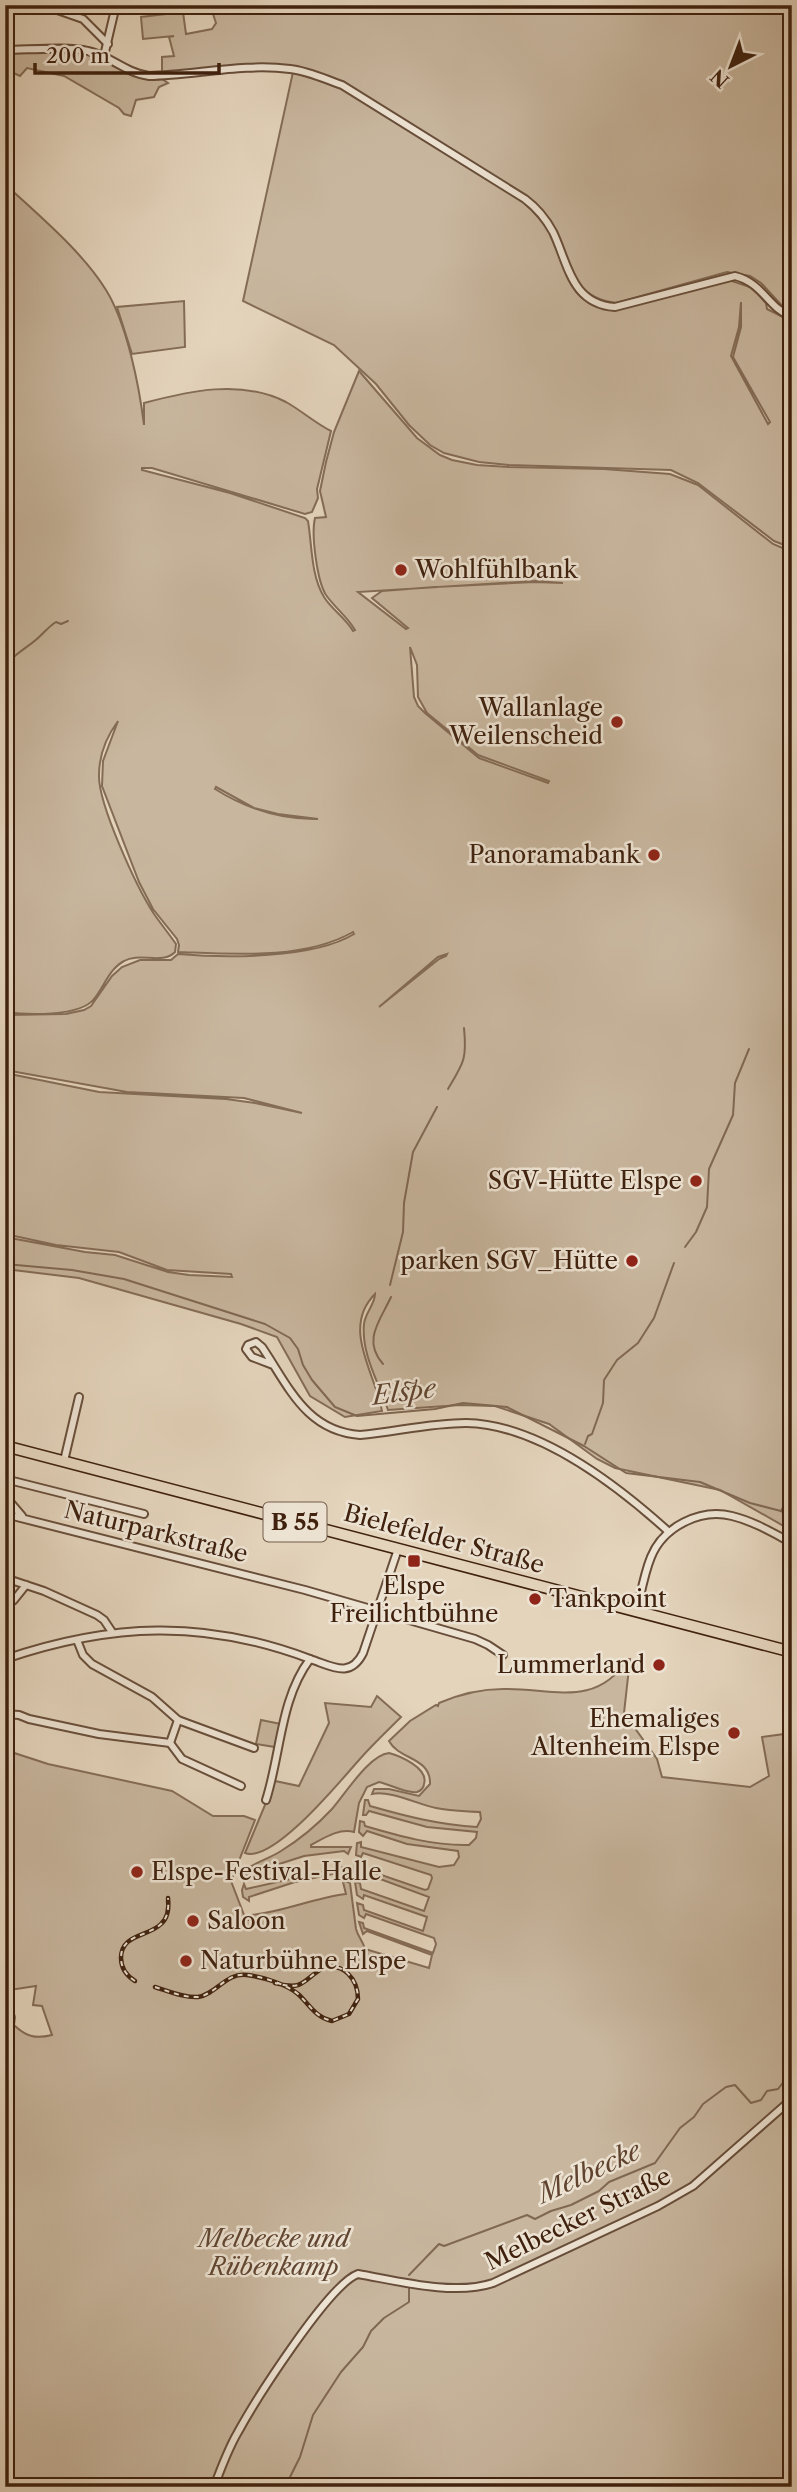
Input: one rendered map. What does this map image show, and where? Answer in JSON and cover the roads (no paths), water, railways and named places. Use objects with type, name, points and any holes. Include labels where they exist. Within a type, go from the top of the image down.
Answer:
[{"type":"main road","name":"Bielefelder Straße","points":[[5,1446],[792,1652]]},
{"type":"street","points":[[43,5],[83,19],[108,44]]},
{"type":"street","points":[[104,57],[116,5]]},
{"type":"street","points":[[5,50],[87,50],[135,74],[149,76],[235,69],[288,69],[342,85],[534,206],[554,234],[571,279],[584,294],[604,306],[615,307],[735,276],[754,283],[780,311],[792,317]]},
{"type":"street","points":[[273,1365],[300,1406],[312,1418],[344,1434],[360,1435],[467,1423],[503,1428],[540,1442],[598,1476],[643,1508],[669,1532]]},
{"type":"street","points":[[64,1461],[79,1397]]},
{"type":"street","points":[[5,1479],[144,1514]]},
{"type":"street","points":[[5,1496],[23,1517]]},
{"type":"street","name":"Naturparkstraße","points":[[5,1514],[377,1611],[475,1639],[488,1644],[503,1655]]},
{"type":"street","points":[[637,1610],[651,1555],[669,1532],[683,1522],[715,1514],[730,1515],[792,1543]]},
{"type":"street","points":[[5,1659],[36,1648],[112,1632],[142,1629],[232,1636],[266,1644],[342,1669],[354,1667],[363,1653],[398,1549]]},
{"type":"street","points":[[5,1578],[97,1615],[112,1632]]},
{"type":"street","points":[[5,1606],[14,1600],[26,1585]]},
{"type":"street","points":[[77,1640],[83,1655],[92,1664],[152,1697],[177,1720],[254,1748]]},
{"type":"street","points":[[266,1800],[294,1684],[310,1659]]},
{"type":"street","points":[[5,1714],[100,1734],[170,1743],[182,1759],[241,1786]]},
{"type":"street","points":[[170,1743],[177,1720]]},
{"type":"street","name":"Melbecker Straße","points":[[214,2487],[237,2433],[268,2383],[343,2282],[358,2274],[407,2283],[464,2288],[493,2283],[658,2206],[692,2186],[792,2099]]},
{"type":"waterway","points":[[5,666],[53,624],[68,621]]},
{"type":"waterway","points":[[448,1089],[463,1060],[464,1028]]},
{"type":"waterway","points":[[685,1247],[696,1232],[707,1207],[709,1169],[733,1115],[735,1083],[749,1049]]},
{"type":"waterway","points":[[390,1285],[403,1232],[404,1203],[413,1152],[437,1107]]},
{"type":"waterway","points":[[585,1444],[588,1436],[592,1434],[603,1403],[604,1380],[617,1360],[638,1343],[654,1318],[674,1263]]},
{"type":"waterway","name":"Elspe","points":[[5,1264],[72,1270],[124,1279],[265,1324],[290,1338],[312,1380],[335,1407],[357,1416],[435,1409],[463,1403],[507,1407],[584,1446],[626,1473],[700,1482],[792,1517]]},
{"type":"waterway","points":[[383,1364],[377,1355],[373,1339],[378,1322],[391,1297]]},
{"type":"waterway","points":[[781,1511],[792,1491]]},
{"type":"waterway","name":"Melbecke","points":[[409,2275],[439,2244],[444,2246],[527,2215],[535,2219],[571,2205],[599,2191],[609,2182],[655,2163],[680,2128],[694,2117],[703,2104],[726,2087],[735,2085],[751,2103],[761,2100],[767,2091],[778,2089],[792,2071]]},
{"type":"waterway","name":"Melbecke","points":[[285,2487],[300,2457],[313,2415],[341,2372],[363,2347],[371,2331],[384,2318],[409,2302],[409,2288]]},
{"type":"railway","points":[[135,1981],[123,1968],[122,1950],[130,1940],[163,1922],[168,1912],[168,1898]]},
{"type":"railway","points":[[155,1987],[198,1997],[211,1992],[233,1977],[253,1976],[293,1990],[317,2014],[332,2021],[349,2014],[358,1999],[355,1985],[348,1973],[336,1967],[322,1969],[298,1985],[275,1983]]},
{"type":"place","name":"Wohlfühlbank","points":[[401,570]]},
{"type":"place","name":"Wallanlage Weilenscheid","points":[[617,722]]},
{"type":"place","name":"Panoramabank","points":[[654,855]]},
{"type":"place","name":"SGV-Hütte Elspe","points":[[696,1181]]},
{"type":"place","name":"parken SGV_Hütte","points":[[632,1261]]},
{"type":"place","name":"Elspe Freilichtbühne","points":[[414,1561]]},
{"type":"place","name":"Tankpoint","points":[[535,1599]]},
{"type":"place","name":"Lummerland","points":[[659,1665]]},
{"type":"place","name":"Ehemaliges Altenheim Elspe","points":[[734,1733]]},
{"type":"place","name":"Elspe-Festival-Halle","points":[[137,1872]]},
{"type":"place","name":"Saloon","points":[[193,1921]]},
{"type":"place","name":"Naturbühne Elspe","points":[[186,1961]]},
{"type":"park label","name":"Melbecke und Rübenkamp","points":[[274,2253]]}]
